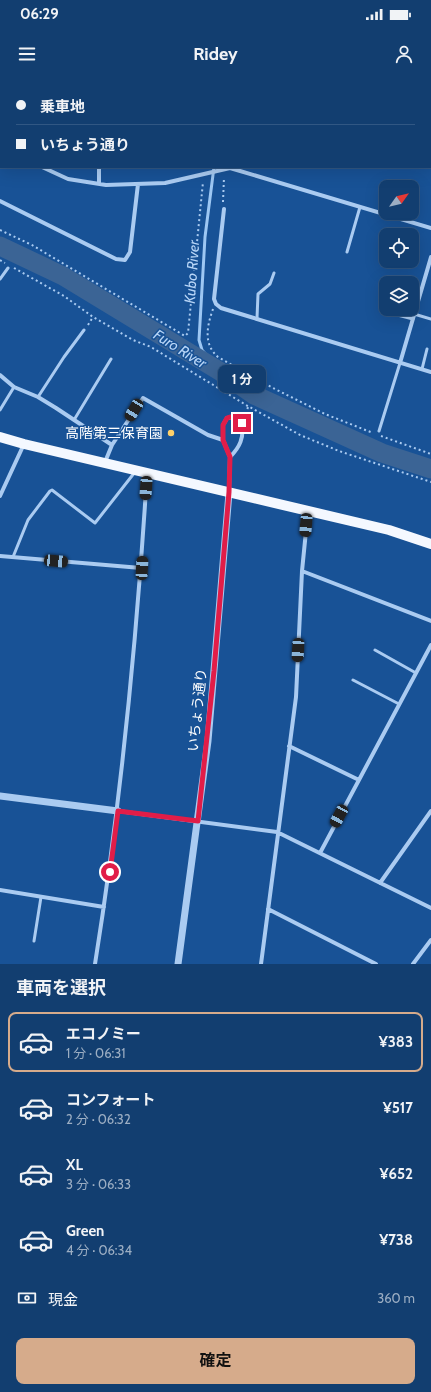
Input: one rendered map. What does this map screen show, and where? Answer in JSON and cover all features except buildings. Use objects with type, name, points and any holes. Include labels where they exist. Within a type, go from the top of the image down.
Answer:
[{"type":"main road","points":[[0,437],[24,444],[389,530],[431,544]]},
{"type":"street","points":[[44,168],[68,179],[99,184],[138,184],[182,180],[224,168],[230,168],[431,228]]},
{"type":"street","points":[[99,168],[99,184]]},
{"type":"street","points":[[0,201],[116,259],[125,260],[130,252],[138,184]]},
{"type":"street","points":[[224,209],[214,299],[216,304],[221,308],[431,372]]},
{"type":"street","points":[[419,297],[431,257]]},
{"type":"street","points":[[400,363],[413,316]]},
{"type":"street","points":[[0,375],[14,387],[38,397],[112,445]]},
{"type":"street","points":[[105,463],[112,445],[143,398],[208,435],[223,440]]},
{"type":"street","name":"いちょう通り","points":[[178,964],[198,821],[215,665],[229,492],[230,457],[223,440],[223,425],[227,418],[234,417],[239,419],[243,428],[241,443],[230,457]]},
{"type":"street","points":[[0,496],[24,444]]},
{"type":"street","points":[[95,964],[118,811],[142,568],[147,473]]},
{"type":"street","points":[[260,964],[296,697],[302,571],[308,510]]},
{"type":"street","points":[[0,556],[142,568]]},
{"type":"street","points":[[302,571],[431,620]]},
{"type":"street","points":[[320,853],[431,645]]},
{"type":"street","points":[[289,746],[359,780]]},
{"type":"street","points":[[0,796],[277,832],[431,908]]},
{"type":"street","points":[[380,883],[431,812]]},
{"type":"street","points":[[0,890],[104,907]]},
{"type":"street","points":[[268,909],[376,964]]},
{"type":"street","points":[[413,964],[431,940]]},
{"type":"lane","points":[[347,252],[360,207]]},
{"type":"lane","points":[[0,279],[8,268]]},
{"type":"lane","points":[[257,318],[258,294],[270,284],[274,273]]},
{"type":"lane","points":[[419,315],[431,319]]},
{"type":"lane","points":[[399,316],[412,320]]},
{"type":"lane","points":[[38,397],[64,357],[84,330]]},
{"type":"lane","points":[[422,369],[427,349]]},
{"type":"lane","points":[[74,420],[111,359]]},
{"type":"lane","points":[[379,431],[400,363]]},
{"type":"lane","points":[[0,410],[14,387]]},
{"type":"lane","points":[[13,557],[28,520],[50,491],[52,490],[95,523],[137,470]]},
{"type":"lane","points":[[375,650],[416,673]]},
{"type":"lane","points":[[353,680],[399,704]]},
{"type":"lane","points":[[34,942],[41,897]]},
{"type":"path","points":[[224,176],[224,209]]},
{"type":"path","points":[[0,230],[38,249],[185,336],[188,333],[203,182]]},
{"type":"path","points":[[0,260],[64,296],[93,317],[134,340],[162,353],[246,405],[300,435],[334,449],[431,482]]},
{"type":"path","points":[[216,304],[212,311],[207,338],[212,351],[218,357],[273,388],[325,414],[431,454]]},
{"type":"waterway","name":"Kubo River","points":[[214,168],[205,237],[199,340],[202,350],[221,372]]},
{"type":"waterway","name":"Kubo River","points":[[0,246],[63,276],[221,372],[254,395],[382,453],[431,469]]},
{"type":"place","name":"高階第三保育園","points":[[171,433]]},
{"type":"route","points":[[110,872],[118,811],[198,821],[208,741],[229,492],[230,457],[226,451],[223,440],[223,425],[227,418],[230,417],[239,419],[242,423]]},
{"type":"water label","name":"Furo River","points":[[180,349]]}]
